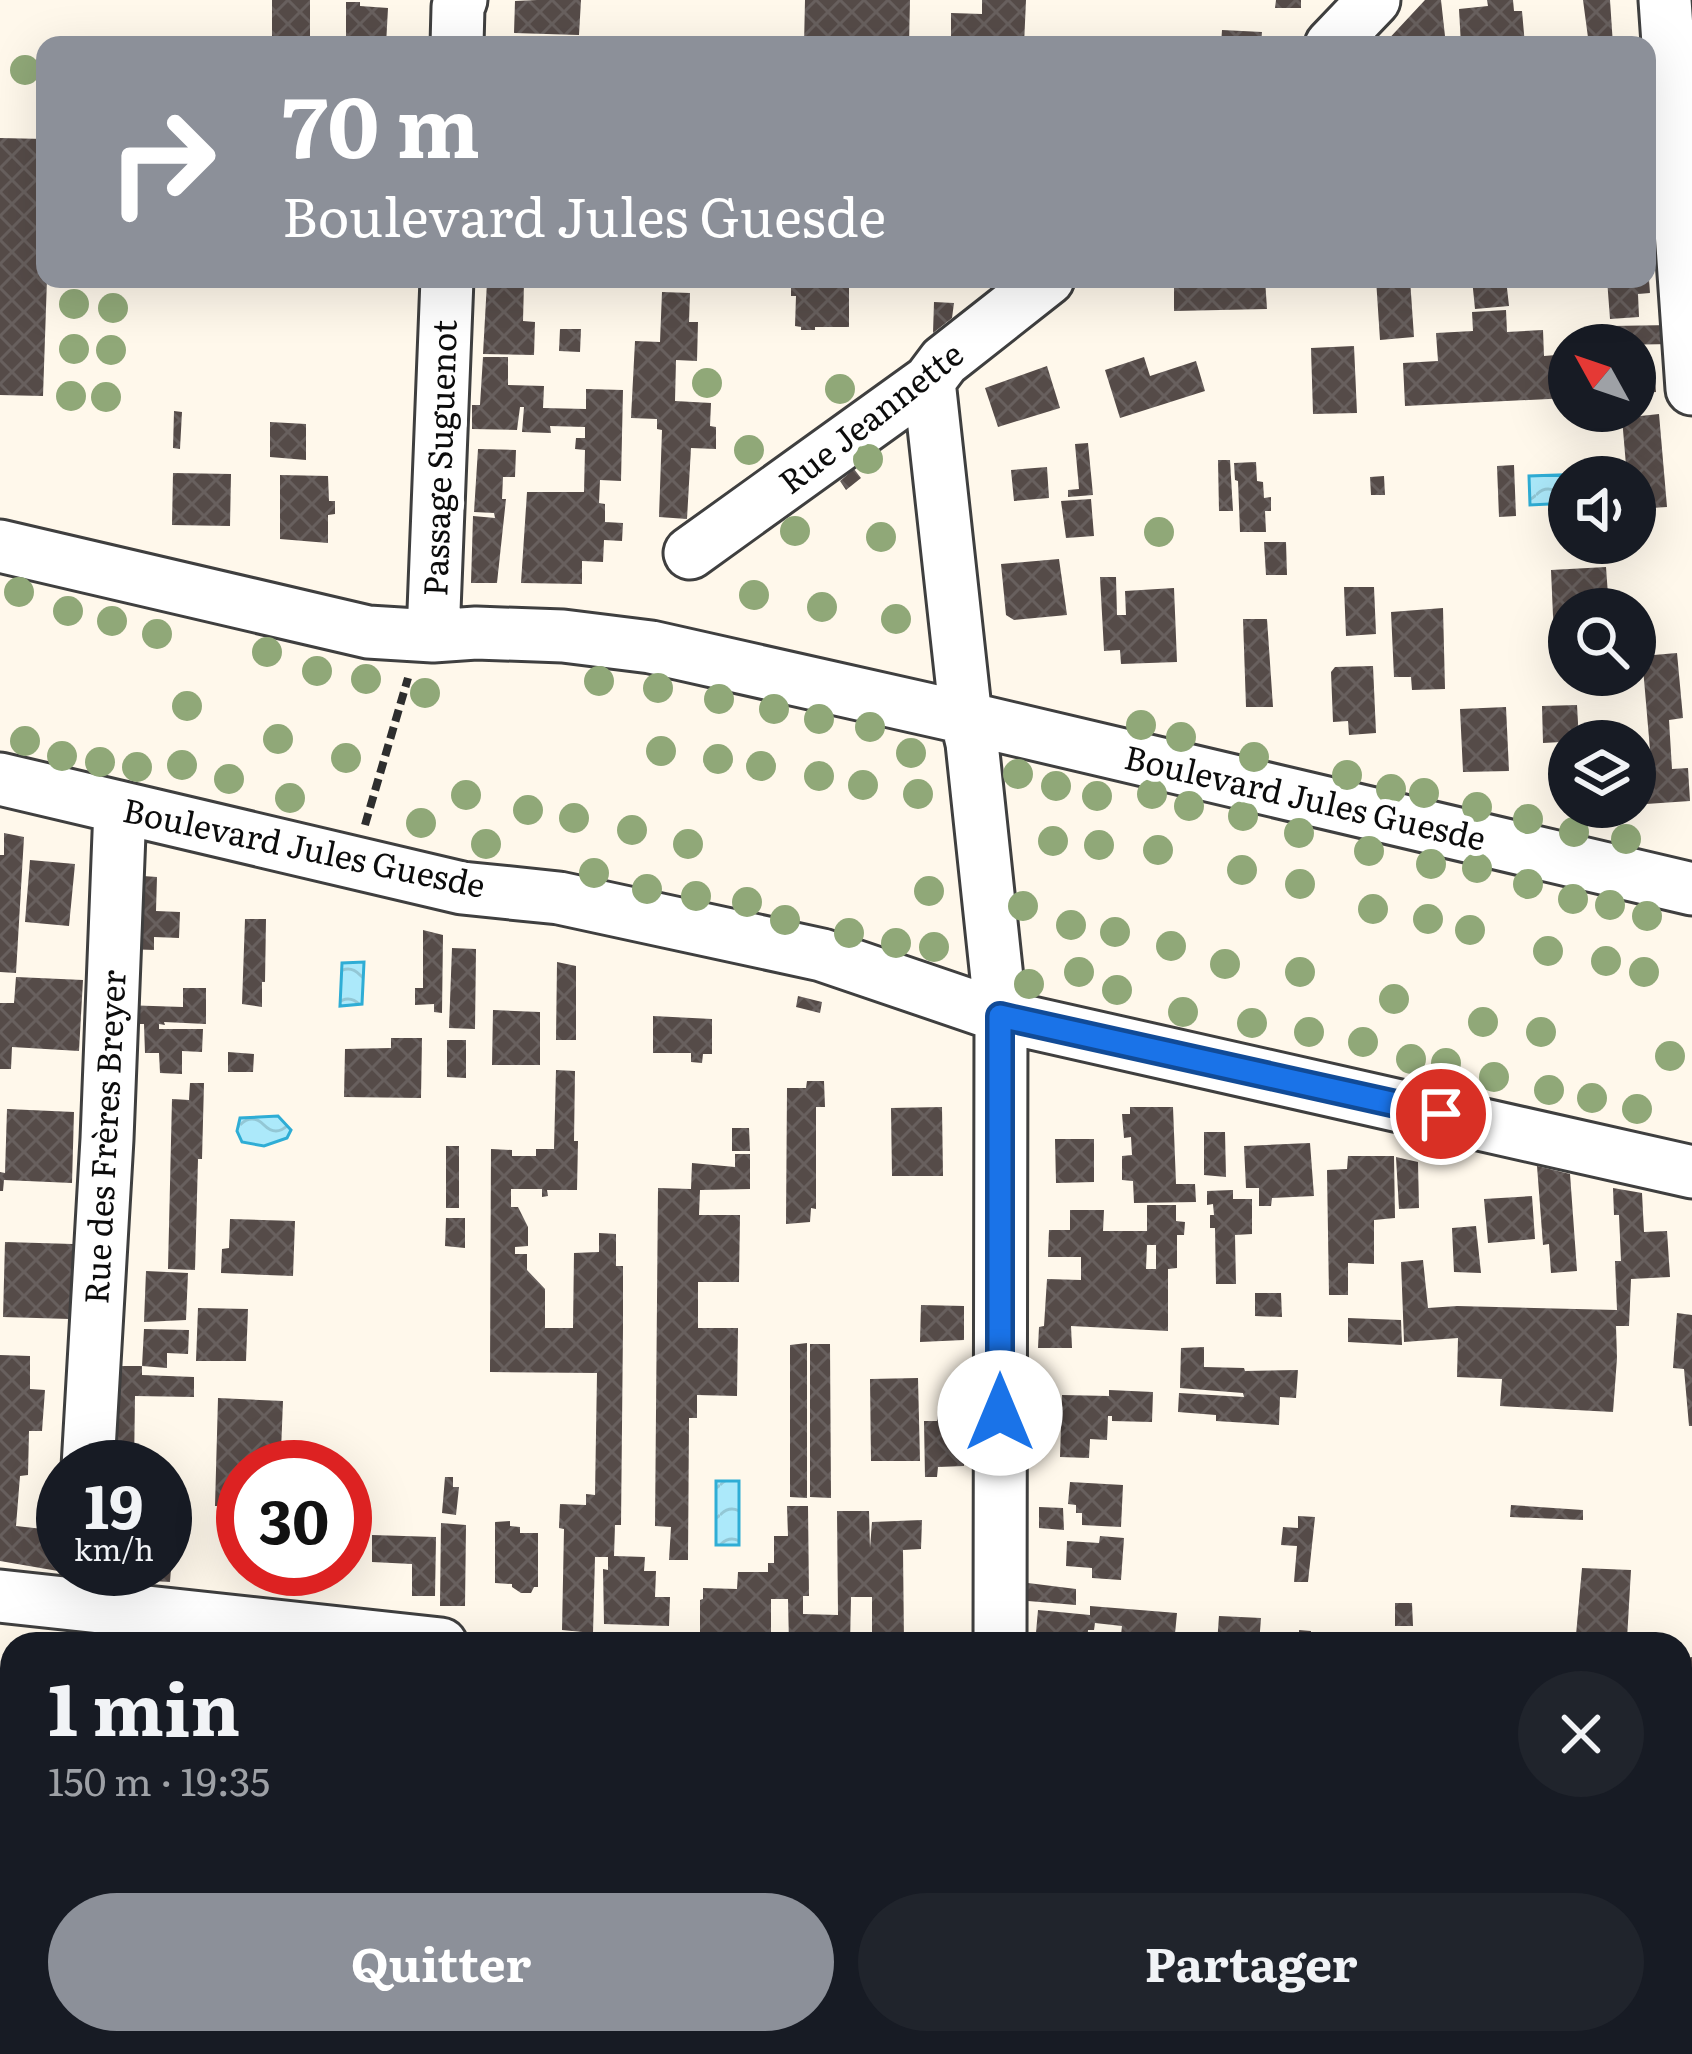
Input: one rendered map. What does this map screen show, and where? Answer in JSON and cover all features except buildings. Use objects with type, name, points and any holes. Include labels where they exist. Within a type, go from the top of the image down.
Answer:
[{"type":"street","points":[[457,36],[461,0]]},
{"type":"street","points":[[1340,36],[1374,0]]},
{"type":"street","points":[[1665,0],[1692,388]]},
{"type":"street","name":"Passage Suguenot","points":[[421,654],[446,288]]},
{"type":"street","name":"Rue Jeannette","points":[[690,553],[929,381],[944,361],[1037,288]]},
{"type":"street","points":[[929,381],[942,713],[972,743],[1000,1016],[1000,1632]]},
{"type":"street","name":"Boulevard Jules Guesde","points":[[0,546],[368,632],[421,654],[476,633],[622,642],[1692,889]]},
{"type":"street","name":"Boulevard Jules Guesde","points":[[0,779],[462,888],[559,898],[822,956],[1000,1016],[1692,1172]]},
{"type":"street","name":"Rue des Frères Breyer","points":[[90,1440],[120,808]]},
{"type":"street","points":[[0,1596],[36,1592]]},
{"type":"street","points":[[138,1596],[365,1632]]},
{"type":"path","points":[[361,838],[421,654]]},
{"type":"water","points":[[1548,475],[1548,504],[1530,505],[1529,476]]},
{"type":"water","points":[[364,962],[362,1004],[340,1006],[342,963]]},
{"type":"water","points":[[278,1116],[291,1130],[287,1138],[264,1146],[242,1142],[237,1131],[240,1118]]},
{"type":"water","points":[[716,1481],[739,1481],[739,1545],[716,1545]]},
{"type":"route","points":[[1000,1413],[1000,1016],[1441,1114]]}]
